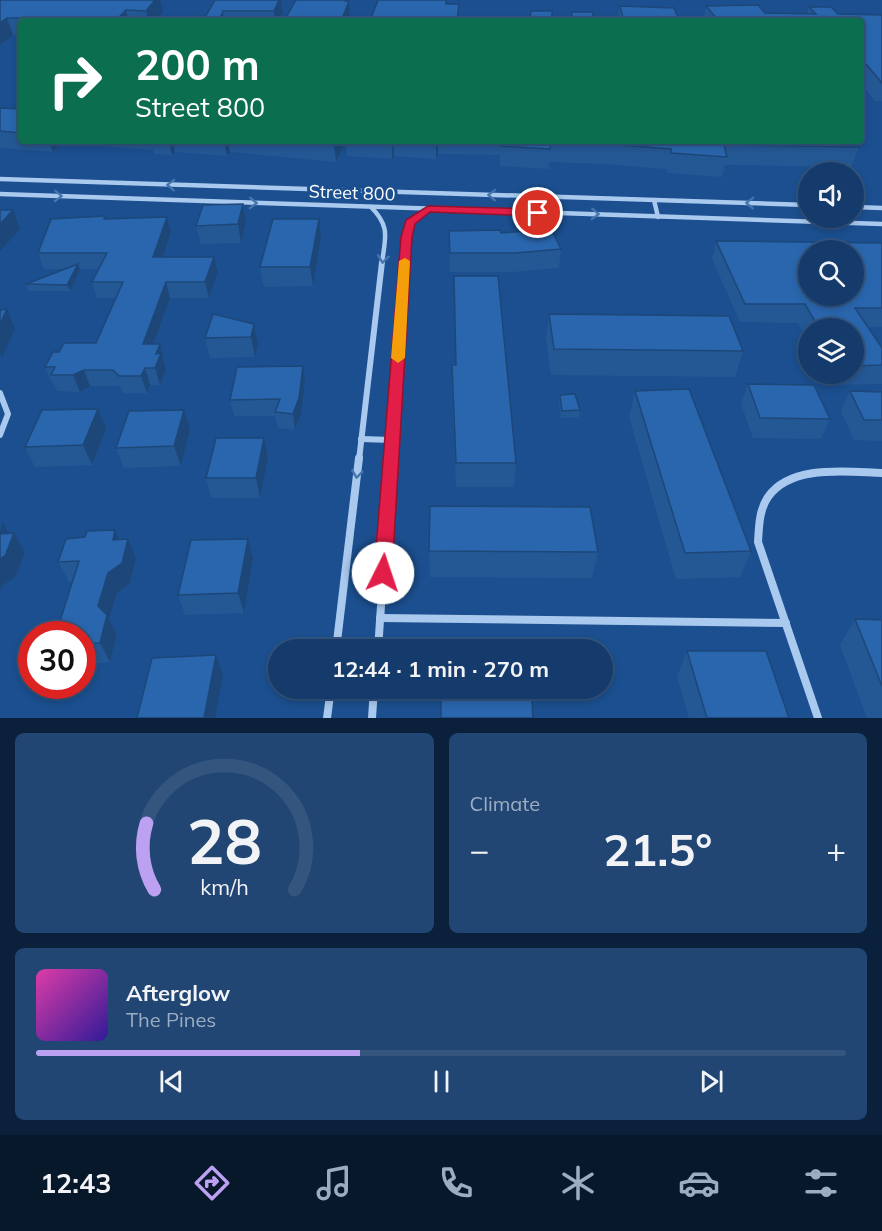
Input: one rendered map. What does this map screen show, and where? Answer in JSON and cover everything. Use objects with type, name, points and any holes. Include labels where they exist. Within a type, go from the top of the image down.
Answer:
[{"type":"street","name":"Street 800","points":[[0,179],[798,205]]},
{"type":"street","points":[[193,201],[200,186]]},
{"type":"street","name":"Street 800","points":[[0,194],[882,224]]},
{"type":"street","points":[[654,200],[658,217]]},
{"type":"street","points":[[337,639],[386,228],[381,217],[371,207]]},
{"type":"street","points":[[864,207],[882,208]]},
{"type":"street","points":[[379,639],[407,228],[414,218],[428,209]]},
{"type":"street","points":[[0,393],[8,414],[0,435]]},
{"type":"street","points":[[361,439],[392,440]]},
{"type":"street","points":[[818,718],[758,542],[757,522],[762,504],[774,489],[791,479],[812,473],[882,473]]},
{"type":"street","points":[[380,618],[786,623]]},
{"type":"street","points":[[327,718],[330,699]]},
{"type":"street","points":[[372,718],[374,699]]},
{"type":"building","points":[[0,0],[155,0],[146,11],[126,10],[118,18],[7,18],[0,23]]},
{"type":"building","points":[[215,0],[279,0],[274,11],[223,11],[220,18],[205,18]]},
{"type":"building","points":[[296,0],[349,1],[342,18],[286,18]]},
{"type":"building","points":[[378,0],[446,0],[446,4],[459,4],[457,18],[371,18]]},
{"type":"building","points":[[758,5],[765,13],[816,14],[809,7],[831,7],[838,14],[882,15],[882,83],[864,62],[864,18],[716,18],[706,6]]},
{"type":"building","points":[[620,6],[674,8],[678,18],[623,18]]},
{"type":"building","points":[[531,11],[552,11],[552,18],[530,18]]},
{"type":"building","points":[[571,12],[592,12],[594,18],[573,18]]},
{"type":"building","points":[[0,108],[18,109],[18,133],[0,131]]},
{"type":"building","points":[[501,144],[551,144],[550,149],[501,146]]},
{"type":"building","points":[[606,144],[856,144],[859,147],[724,145],[727,157],[671,153],[671,149]]},
{"type":"building","points":[[243,204],[238,224],[196,226],[203,205]]},
{"type":"building","points":[[0,210],[13,210],[0,224]]},
{"type":"building","points":[[105,216],[104,219],[167,217],[153,257],[214,257],[205,282],[166,282],[143,344],[160,344],[156,354],[161,353],[155,368],[145,368],[141,376],[119,376],[113,370],[84,370],[73,375],[51,375],[55,367],[45,367],[53,352],[59,352],[64,343],[96,343],[123,282],[92,282],[107,253],[38,253],[51,219]]},
{"type":"building","points":[[273,219],[319,219],[310,267],[260,267]]},
{"type":"building","points":[[551,229],[561,249],[515,253],[450,253],[449,231],[500,230],[501,233]]},
{"type":"building","points":[[716,241],[798,242],[798,304],[745,304]]},
{"type":"building","points":[[864,243],[882,243],[882,308],[855,308],[862,318],[813,318],[806,306],[864,306]]},
{"type":"building","points":[[78,264],[67,285],[26,284]]},
{"type":"building","points":[[454,276],[498,276],[516,463],[456,463],[452,365],[456,365]]},
{"type":"building","points":[[7,309],[0,324],[0,310]]},
{"type":"building","points":[[213,314],[254,324],[251,337],[205,338]]},
{"type":"building","points":[[549,314],[729,316],[743,351],[554,349]]},
{"type":"building","points":[[864,321],[882,348],[882,365],[864,366]]},
{"type":"building","points":[[303,366],[299,398],[293,414],[275,412],[280,399],[230,400],[237,367]]},
{"type":"building","points":[[748,384],[814,385],[830,419],[760,418]]},
{"type":"building","points":[[689,389],[751,551],[685,553],[635,391]]},
{"type":"building","points":[[850,391],[882,392],[882,420],[864,420]]},
{"type":"building","points":[[575,394],[580,410],[562,411],[560,395]]},
{"type":"building","points":[[98,409],[83,445],[25,447],[42,410]]},
{"type":"building","points":[[184,410],[174,446],[116,448],[129,411]]},
{"type":"building","points":[[216,438],[264,438],[256,478],[206,478]]},
{"type":"building","points":[[430,506],[590,507],[598,552],[429,551]]},
{"type":"building","points":[[115,530],[113,540],[128,539],[122,563],[108,573],[98,606],[107,615],[100,643],[96,643],[96,621],[60,621],[79,561],[58,562],[66,539],[85,537],[87,531]]},
{"type":"building","points":[[14,533],[5,556],[0,559],[0,534]]},
{"type":"building","points":[[248,539],[238,593],[178,595],[191,540]]},
{"type":"building","points":[[855,619],[882,620],[882,686]]},
{"type":"building","points":[[687,651],[766,651],[789,718],[707,718]]},
{"type":"building","points":[[216,655],[204,718],[137,718],[152,658]]},
{"type":"building","points":[[441,699],[532,699],[533,718],[441,718]]},
{"type":"slow traffic","points":[[398,358],[405,261]]},
{"type":"route","points":[[383,573],[407,228],[414,218],[428,209],[538,213]]}]
